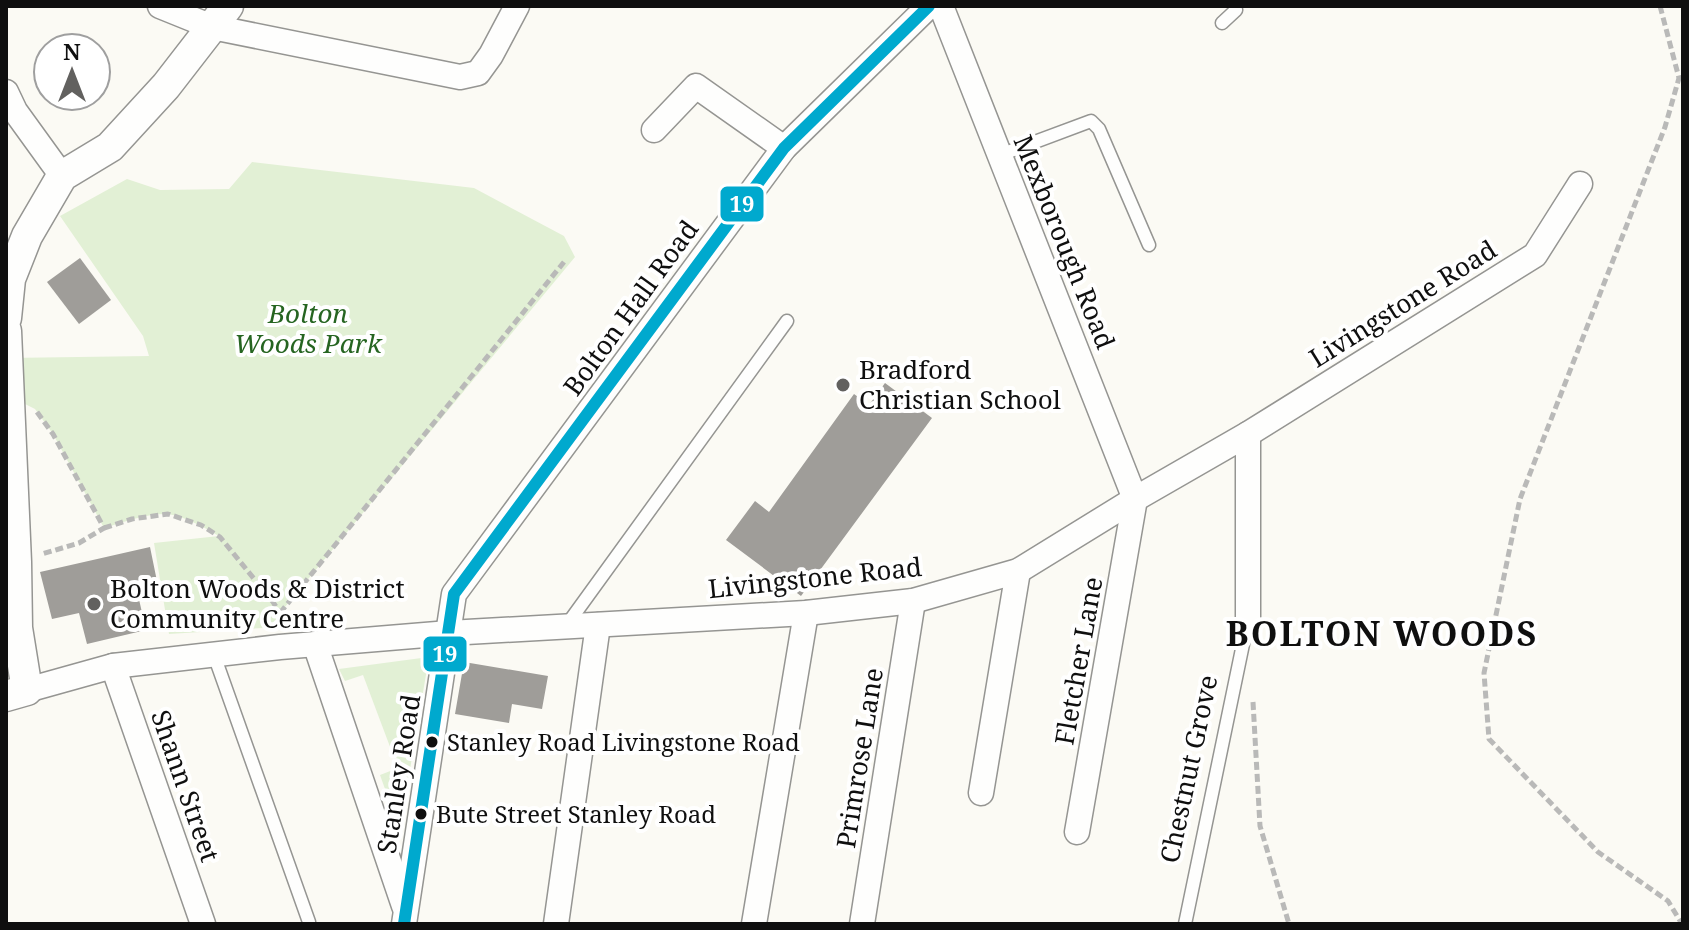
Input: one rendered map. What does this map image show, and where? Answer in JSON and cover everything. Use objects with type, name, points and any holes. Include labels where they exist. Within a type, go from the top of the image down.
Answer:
[{"type":"street","points":[[160,6],[220,16],[460,77],[478,73],[517,6]]},
{"type":"street","name":"Bolton Hall Road","points":[[449,633],[454,594],[784,148],[929,6]]},
{"type":"street","name":"Mexborough Road","points":[[941,6],[1135,499]]},
{"type":"street","points":[[6,318],[10,279],[27,236],[62,176],[110,147],[166,86],[220,16]]},
{"type":"street","points":[[654,130],[696,86],[784,148]]},
{"type":"street","points":[[6,92],[15,111],[62,176]]},
{"type":"street","name":"Livingstone Road","points":[[17,693],[113,666],[280,647],[449,633],[806,613],[913,601],[1018,571],[1248,434],[1535,255],[1580,184]]},
{"type":"street","points":[[6,331],[16,562],[17,693]]},
{"type":"street","name":"Chestnut Grove","points":[[1248,434],[1248,620]]},
{"type":"street","name":"Fletcher Lane","points":[[1077,832],[1135,499]]},
{"type":"street","points":[[981,793],[1018,571]]},
{"type":"street","name":"Primrose Lane","points":[[862,924],[913,601]]},
{"type":"street","points":[[754,924],[806,613]]},
{"type":"street","points":[[556,924],[598,625]]},
{"type":"street","name":"Stanley Road","points":[[405,918],[449,633]]},
{"type":"street","points":[[315,644],[405,918]]},
{"type":"street","name":"Shann Street","points":[[113,666],[203,924]]},
{"type":"lane","points":[[1222,23],[1236,10],[1235,6]]},
{"type":"lane","points":[[1000,155],[1091,121],[1099,129],[1149,245]]},
{"type":"lane","points":[[565,627],[787,321]]},
{"type":"lane","name":"Chestnut Grove","points":[[1185,924],[1248,620]]},
{"type":"lane","points":[[214,655],[309,922]]},
{"type":"path","points":[[1660,6],[1679,78],[1665,127],[1520,499],[1484,673],[1489,739],[1598,852],[1668,901],[1682,924]]},
{"type":"path","points":[[280,613],[564,262]]},
{"type":"path","points":[[9,396],[35,409],[53,434],[104,528]]},
{"type":"path","points":[[16,562],[79,543],[104,528],[132,519],[168,514],[201,525],[220,537],[280,613],[280,647]]},
{"type":"path","points":[[1252,699],[1260,826],[1289,924]]},
{"type":"green space","name":"Bolton Woods Park","points":[[252,162],[474,188],[564,236],[575,257],[280,613],[279,627],[169,634],[154,543],[219,536],[187,519],[166,514],[104,528],[53,434],[35,409],[9,396],[7,358],[149,356],[143,336],[60,216],[127,179],[160,190],[229,189]]},
{"type":"green space","points":[[429,657],[403,811],[394,814],[380,775],[398,768],[363,675],[345,681],[339,669]]},
{"type":"building","points":[[80,258],[111,300],[79,324],[47,282]]},
{"type":"building","points":[[885,383],[932,418],[801,596],[726,540],[755,501],[769,512],[854,394],[869,405]]},
{"type":"building","name":"Bolton Woods & District Community Centre","points":[[150,547],[159,591],[138,595],[146,630],[87,644],[79,613],[52,619],[40,572]]},
{"type":"building","points":[[464,662],[548,676],[542,709],[512,704],[509,723],[455,714]]},
{"type":"transit line","name":"19","points":[[404,924],[454,594],[784,148],[929,6]]},
{"type":"place","name":"Bradford Christian School","points":[[843,385]]},
{"type":"place","name":"Bolton Woods & District Community Centre","points":[[94,604]]},
{"type":"place","name":"Stanley Road Livingstone Road","points":[[432,742]]},
{"type":"place","name":"Bute Street Stanley Road","points":[[421,814]]},
{"type":"district","name":"BOLTON WOODS","points":[[1382,634]]}]
